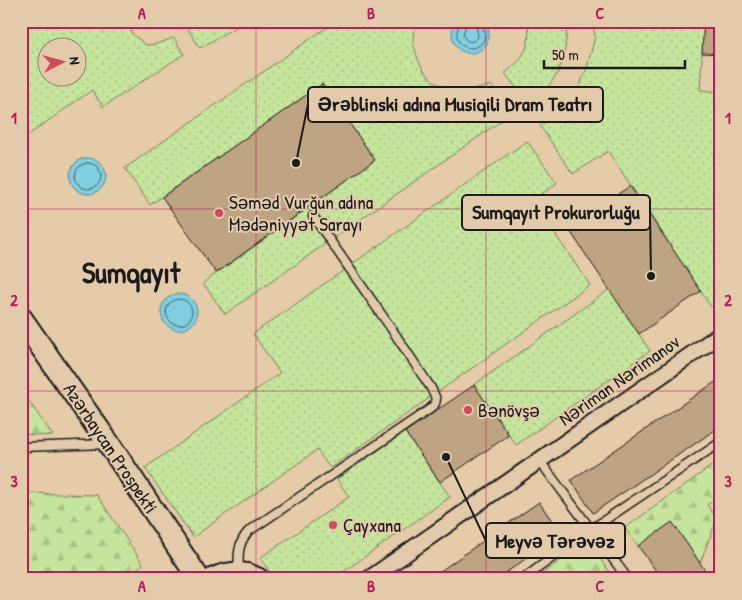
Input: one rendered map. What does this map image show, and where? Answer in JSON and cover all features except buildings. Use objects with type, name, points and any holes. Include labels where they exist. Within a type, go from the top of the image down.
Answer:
[{"type":"main road","name":"Azərbaycan Prospekti","points":[[21,318],[200,579]]},
{"type":"main road","points":[[213,579],[226,574],[248,576]]},
{"type":"street","name":"Nəriman Nərimanov","points":[[369,579],[721,334]]},
{"type":"lane","points":[[248,576],[240,546],[249,531],[430,409],[436,399],[431,388],[393,331],[313,216]]},
{"type":"lane","points":[[523,579],[590,530],[721,442]]},
{"type":"lane","points":[[21,447],[109,444]]},
{"type":"lane","points":[[538,460],[628,579]]},
{"type":"green space","points":[[21,21],[127,21],[132,34],[146,45],[174,38],[184,54],[103,107],[92,90],[21,140]]},
{"type":"green space","points":[[197,21],[246,21],[200,48],[188,29]]},
{"type":"green space","points":[[336,21],[416,21],[413,45],[422,67],[429,76],[437,83],[457,90],[468,90],[491,85],[511,114],[225,314],[203,283],[375,160],[322,84],[150,205],[125,168]]},
{"type":"green space","points":[[527,21],[567,22],[565,48],[559,69],[548,87],[529,105],[505,73],[517,63],[525,51],[529,37]]},
{"type":"green space","points":[[593,21],[704,21],[700,90],[721,92],[721,301],[711,307],[608,151],[573,174],[540,126],[558,113],[576,94],[587,68],[595,37]]},
{"type":"green space","points":[[527,141],[557,183],[532,201],[590,285],[330,468],[317,450],[193,537],[145,468],[280,373],[253,334]]},
{"type":"green space","points":[[610,289],[650,351],[516,445],[474,385]]},
{"type":"green space","points":[[21,390],[53,436],[21,434]]},
{"type":"green space","points":[[405,432],[450,497],[333,579],[275,579],[260,558],[349,497],[337,479]]},
{"type":"green space","points":[[721,459],[721,494],[707,505],[717,519],[700,563],[672,523],[638,546],[625,528]]},
{"type":"green space","points":[[28,493],[97,495],[143,564],[123,579],[21,579],[21,498]]},
{"type":"green space","points":[[588,541],[614,579],[535,579]]},
{"type":"water","points":[[457,21],[485,21],[489,32],[488,41],[484,47],[478,52],[471,53],[463,52],[457,48],[452,32]]},
{"type":"water","points":[[88,158],[95,159],[101,163],[105,169],[105,183],[101,189],[95,193],[88,194],[81,193],[75,189],[71,183],[70,176],[71,169],[75,163],[81,159]]},
{"type":"water","points":[[179,294],[186,295],[192,299],[196,305],[196,319],[192,325],[186,329],[179,330],[172,329],[166,325],[162,319],[161,312],[162,305],[166,299],[172,295]]},
{"type":"place","name":"Ərəblinski adına Musiqili Dram Teatrı","points":[[296,163]]},
{"type":"place","name":"Səməd Vurğun adına Mədəniyyət Sarayı","points":[[219,213]]},
{"type":"place","name":"Sumqayıt Prokurorluğu","points":[[651,276]]},
{"type":"place","name":"Bənövşə","points":[[468,410]]},
{"type":"place","name":"Meyvə Tərəvəz","points":[[446,457]]},
{"type":"place","name":"Çayxana","points":[[333,525]]},
{"type":"district","name":"Sumqayıt","points":[[131,273]]}]
